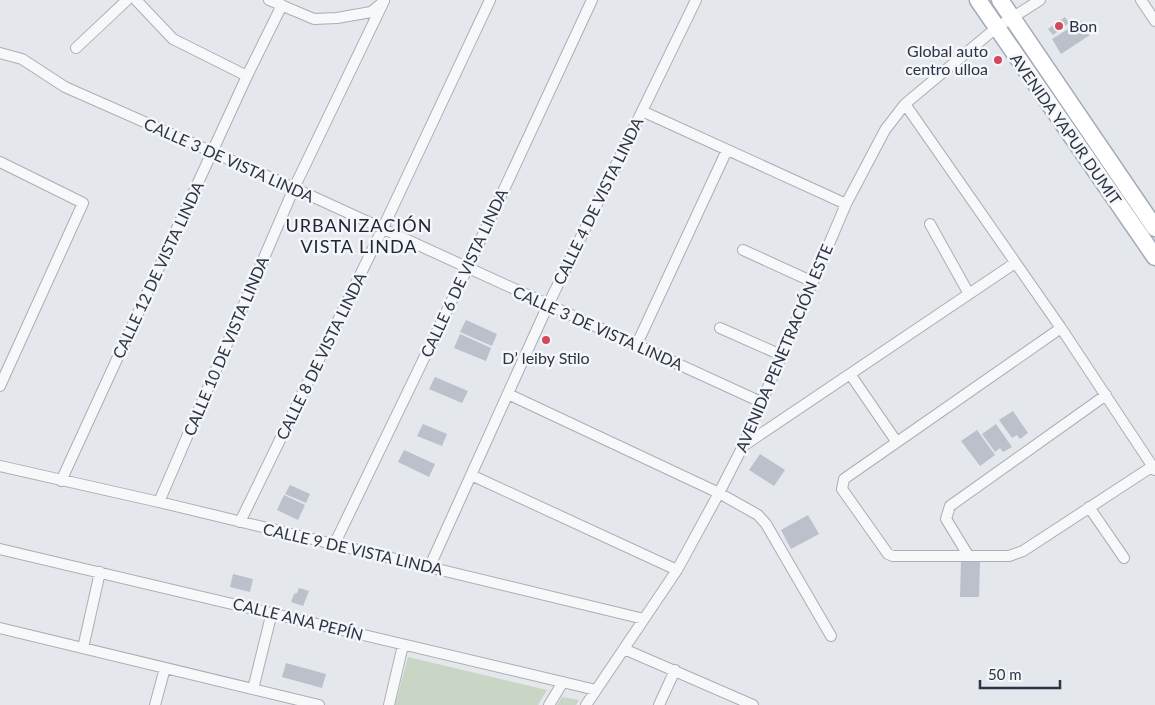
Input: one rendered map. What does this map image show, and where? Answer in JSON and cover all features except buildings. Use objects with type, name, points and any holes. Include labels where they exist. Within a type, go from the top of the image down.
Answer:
[{"type":"main road","name":"AVENIDA YAPUR DUMIT","points":[[978,0],[1155,257]]},
{"type":"main road","name":"AVENIDA YAPUR DUMIT","points":[[1000,0],[1155,228]]},
{"type":"street","points":[[76,48],[127,0]]},
{"type":"street","points":[[136,0],[174,39],[247,76]]},
{"type":"street","points":[[269,0],[314,19],[337,18],[371,12],[385,0]]},
{"type":"street","name":"CALLE 10 DE VISTA LINDA","points":[[159,502],[294,188],[385,0]]},
{"type":"street","name":"CALLE 8 DE VISTA LINDA","points":[[240,522],[382,230],[490,0]]},
{"type":"street","name":"CALLE 6 DE VISTA LINDA","points":[[334,545],[467,269],[592,0]]},
{"type":"street","name":"CALLE 4 DE VISTA LINDA","points":[[429,568],[548,306],[696,0]]},
{"type":"street","name":"AVENIDA PENETRACIÓN ESTE","points":[[586,705],[677,570],[719,493],[743,446],[846,204],[885,130],[905,104],[996,28],[1040,0]]},
{"type":"street","points":[[1141,0],[1155,21]]},
{"type":"street","name":"CALLE 12 DE VISTA LINDA","points":[[61,481],[247,76],[282,6]]},
{"type":"street","name":"CALLE 3 DE VISTA LINDA","points":[[0,53],[22,59],[65,87],[294,188],[467,269],[761,402]]},
{"type":"street","points":[[905,104],[1061,328],[1154,468],[1015,555],[893,556],[888,554],[842,489],[844,479],[1061,328]]},
{"type":"street","points":[[642,111],[846,204]]},
{"type":"street","points":[[636,346],[727,150]]},
{"type":"street","points":[[0,162],[83,203],[0,386]]},
{"type":"street","points":[[930,224],[969,294]]},
{"type":"street","points":[[743,250],[813,282]]},
{"type":"street","points":[[743,446],[1015,263]]},
{"type":"street","points":[[720,328],[781,356]]},
{"type":"street","points":[[850,374],[896,442]]},
{"type":"street","points":[[508,394],[719,493],[762,519],[831,636]]},
{"type":"street","points":[[968,555],[946,519],[946,512],[950,506],[1106,395]]},
{"type":"street","name":"CALLE 9 DE VISTA LINDA","points":[[0,466],[159,502],[644,619]]},
{"type":"street","points":[[471,475],[677,570]]},
{"type":"street","points":[[1089,507],[1124,558]]},
{"type":"street","name":"CALLE ANA PEPÍN","points":[[0,549],[596,690]]},
{"type":"street","points":[[83,648],[100,572]]},
{"type":"street","points":[[253,688],[272,612]]},
{"type":"street","points":[[0,628],[319,705]]},
{"type":"street","points":[[389,705],[403,645]]},
{"type":"street","points":[[624,649],[750,704]]},
{"type":"street","points":[[155,705],[165,668]]},
{"type":"street","points":[[659,705],[675,670]]},
{"type":"street","points":[[549,705],[563,682]]},
{"type":"green space","points":[[408,657],[547,690],[538,705],[395,705]]},
{"type":"green space","points":[[562,697],[579,700],[576,705],[557,705]]},
{"type":"place","name":"Bon","points":[[1059,26]]},
{"type":"place","name":"Global auto centro ulloa","points":[[998,60]]},
{"type":"place","name":"D’ leiby Stilo","points":[[546,340]]},
{"type":"district","name":"URBANIZACIÓN VISTA LINDA","points":[[359,236]]}]
